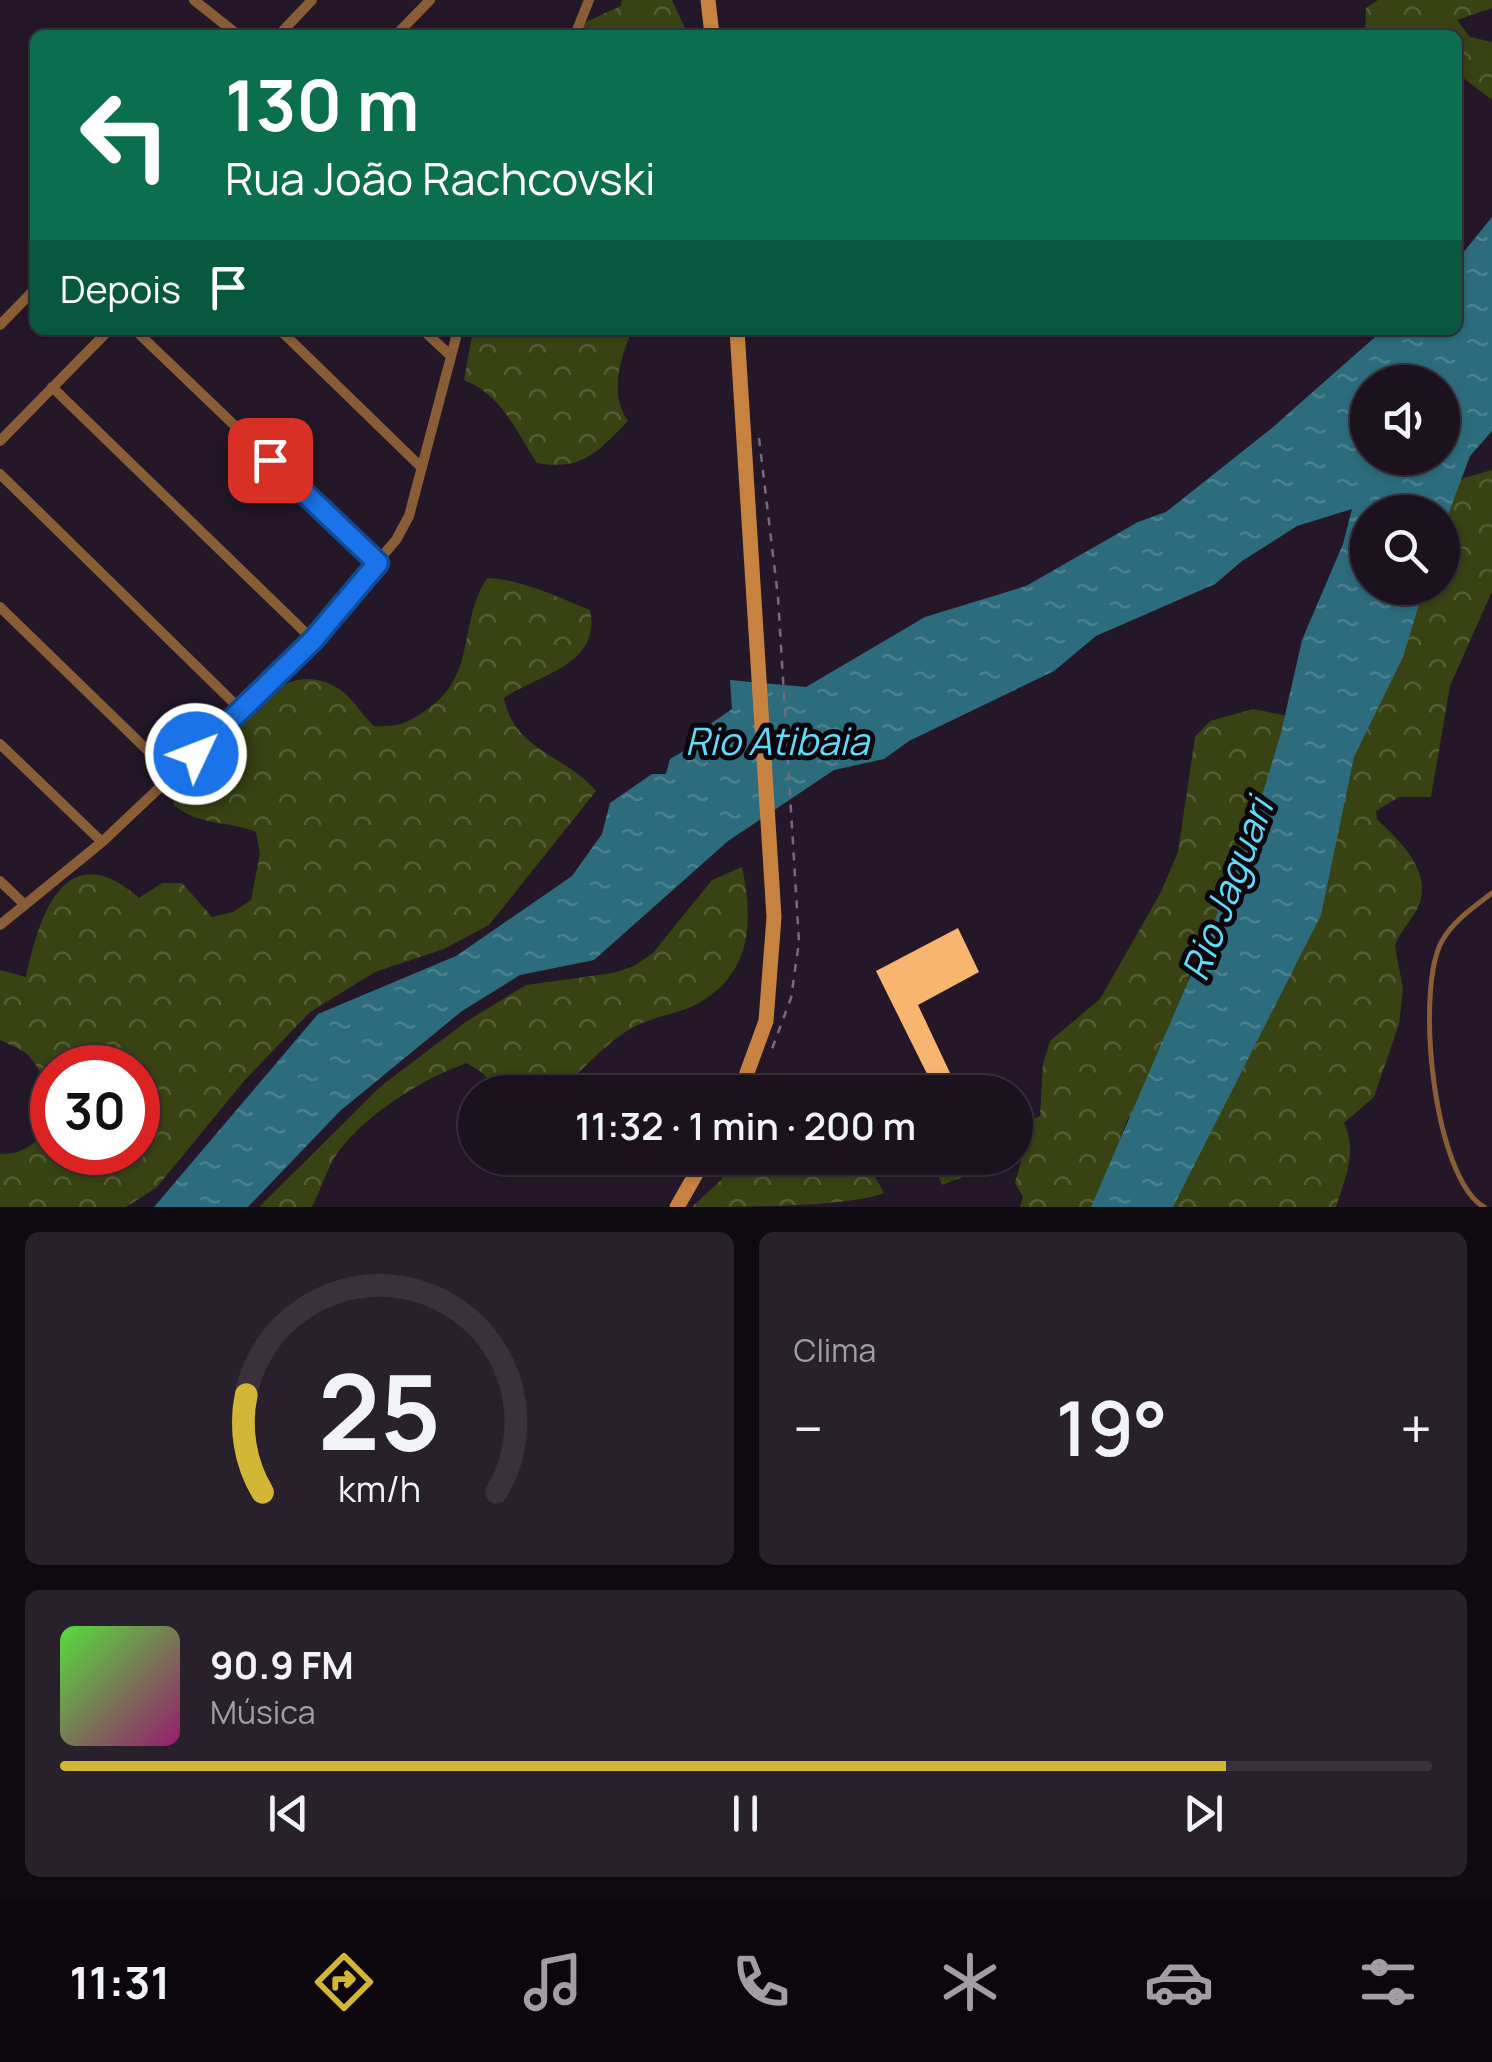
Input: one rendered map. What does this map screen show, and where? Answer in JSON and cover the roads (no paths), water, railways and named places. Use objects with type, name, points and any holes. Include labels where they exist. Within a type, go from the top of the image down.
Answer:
[{"type":"main road","points":[[708,0],[711,30]]},
{"type":"main road","points":[[737,335],[772,875],[771,993],[760,1048],[748,1075]]},
{"type":"main road","points":[[677,1207],[695,1175]]},
{"type":"street","points":[[194,0],[232,30]]},
{"type":"street","points":[[284,30],[312,0]]},
{"type":"street","points":[[401,30],[430,0]]},
{"type":"street","points":[[577,30],[589,0]]},
{"type":"street","points":[[0,325],[30,293]]},
{"type":"street","points":[[0,442],[103,335]]},
{"type":"street","points":[[140,335],[378,563]]},
{"type":"street","points":[[285,335],[422,468]]},
{"type":"street","points":[[428,335],[451,356]]},
{"type":"street","points":[[0,924],[102,842],[242,711],[313,640],[378,563],[409,516],[457,335]]},
{"type":"street","points":[[52,387],[313,640]]},
{"type":"street","points":[[0,474],[242,711]]},
{"type":"street","points":[[0,607],[173,775]]},
{"type":"street","points":[[0,744],[102,842]]},
{"type":"street","points":[[0,880],[24,904]]},
{"type":"lane","points":[[1484,1207],[1458,1176],[1451,1158],[1430,1065],[1440,944],[1456,922],[1492,893]]},
{"type":"water","name":"Rio Atibaia","points":[[1492,217],[1492,431],[1470,456],[1455,495],[1350,495],[1350,510],[1297,526],[1242,561],[1215,584],[1096,636],[1054,671],[909,741],[884,759],[834,770],[728,841],[594,960],[520,975],[462,1011],[340,1111],[248,1207],[154,1207],[318,1014],[456,956],[572,876],[602,834],[610,803],[652,774],[666,774],[670,759],[699,742],[703,729],[732,709],[730,680],[806,687],[925,617],[1026,586],[1138,522],[1166,512],[1272,428],[1377,335],[1462,335],[1462,254]]},
{"type":"water","name":"Rio Atibaia","points":[[1350,517],[1350,605],[1419,605],[1403,657],[1354,757],[1321,915],[1173,1207],[1091,1207],[1247,845],[1281,733],[1302,640],[1343,544]]},
{"type":"water label","name":"Rio Jaguari","points":[[1226,889]]}]
